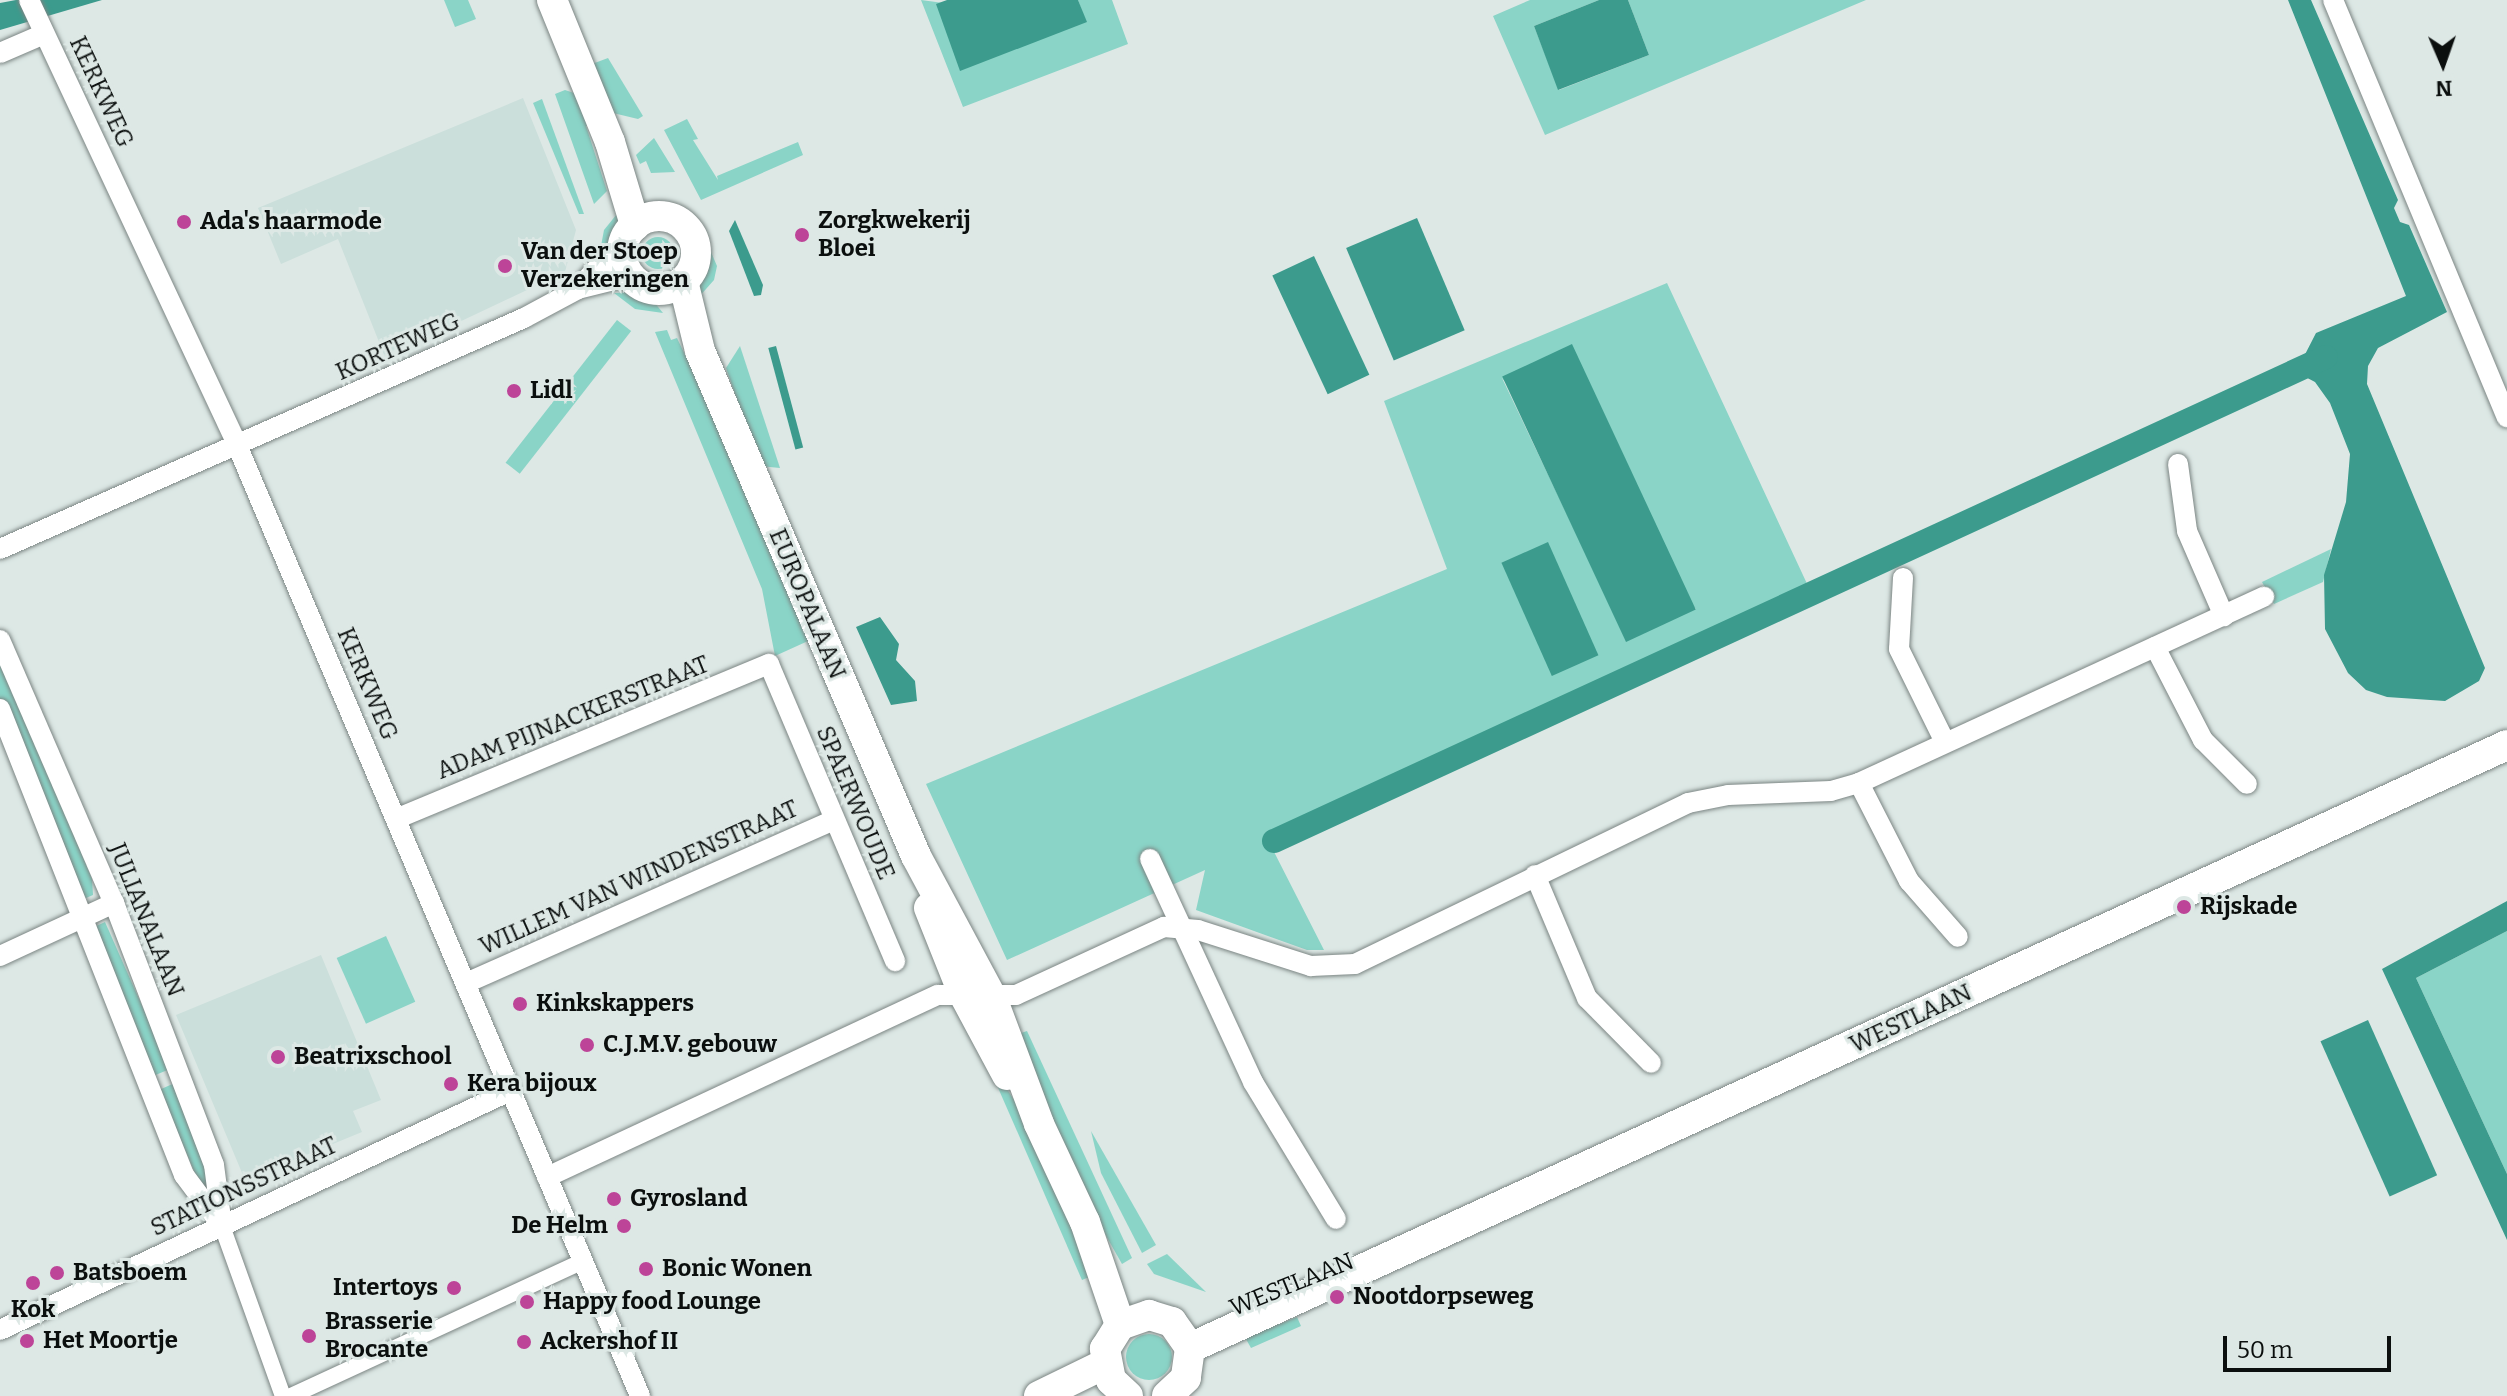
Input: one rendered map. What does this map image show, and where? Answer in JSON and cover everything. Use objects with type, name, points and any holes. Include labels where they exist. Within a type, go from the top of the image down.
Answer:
[{"type":"main road","points":[[552,0],[610,142],[646,220],[626,266],[670,286],[695,262],[694,239],[679,222],[646,220]]},
{"type":"main road","name":"EUROPALAAN","points":[[670,286],[976,995],[1131,1320]]},
{"type":"main road","name":"WESTLAAN","points":[[2416,787],[2507,729]]},
{"type":"main road","name":"WESTLAAN","points":[[1186,1340],[1523,1200],[2507,745]]},
{"type":"main road","points":[[1039,1396],[1112,1386],[1107,1343],[1131,1320],[1161,1317],[1186,1340],[1189,1371],[1174,1394]]},
{"type":"street","name":"KERKWEG","points":[[29,0],[237,445],[640,1396]]},
{"type":"street","points":[[2333,0],[2507,417]]},
{"type":"street","points":[[0,53],[42,29]]},
{"type":"street","name":"KORTEWEG","points":[[0,549],[384,383],[578,289],[594,271],[626,266]]},
{"type":"street","points":[[2178,464],[2187,531],[2224,616]]},
{"type":"street","points":[[1903,578],[1899,649],[1945,742]]},
{"type":"street","points":[[547,1177],[917,1003],[976,995],[1016,995],[1149,933],[1178,926],[1311,966],[1342,967],[1696,801],[1831,791],[1859,783],[2264,597]]},
{"type":"street","name":"JULIANALAAN","points":[[0,640],[114,903],[214,1165],[222,1226],[283,1396]]},
{"type":"street","points":[[2155,647],[2203,740],[2247,784]]},
{"type":"street","name":"ADAM PIJNACKERSTRAAT","points":[[396,819],[769,664]]},
{"type":"street","name":"SPAERWOUDE","points":[[769,664],[895,961]]},
{"type":"street","name":"JULIANALAAN","points":[[0,709],[184,1175],[222,1226]]},
{"type":"street","points":[[1859,783],[1909,881],[1958,937]]},
{"type":"street","name":"WILLEM VAN WINDENSTRAAT","points":[[466,983],[833,820]]},
{"type":"street","points":[[1150,859],[1178,926],[1253,1082],[1336,1219]]},
{"type":"street","points":[[1535,875],[1587,998],[1651,1063]]},
{"type":"street","points":[[0,956],[114,903]]},
{"type":"street","name":"STATIONSSTRAAT","points":[[0,1330],[510,1091]]},
{"type":"street","points":[[291,1396],[583,1261]]},
{"type":"shaded area","points":[[16,0],[102,0],[0,30],[0,3]]},
{"type":"shaded area","points":[[444,0],[468,0],[476,19],[455,27]]},
{"type":"shaded area","points":[[921,0],[1086,22],[1078,0],[1112,0],[1128,44],[963,107]]},
{"type":"shaded area","points":[[947,0],[1078,0],[1087,22],[960,71],[936,4]]},
{"type":"shaded area","points":[[1530,0],[1599,0],[1534,26],[1559,90],[1649,55],[1628,0],[1866,0],[1545,135],[1493,16]]},
{"type":"shaded area","points":[[1599,0],[1628,0],[1649,55],[1558,90],[1534,26]]},
{"type":"shaded area","points":[[2288,0],[2311,0],[2398,200],[2394,208],[2400,222],[2409,225],[2447,312],[2378,348],[2368,366],[2367,384],[2485,668],[2479,681],[2445,701],[2387,697],[2366,690],[2348,673],[2325,629],[2324,575],[2346,502],[2350,454],[2330,403],[2315,382],[2296,372],[2316,333],[2406,296]]},
{"type":"shaded area","points":[[608,58],[643,116],[638,119],[613,113],[592,64]]},
{"type":"shaded area","points":[[565,90],[577,94],[592,123],[586,126],[607,191],[594,204],[555,94]]},
{"type":"shaded area","points":[[523,98],[576,230],[565,272],[385,357],[338,239],[281,264],[258,208]]},
{"type":"shaded area","points":[[542,99],[584,214],[579,214],[533,103]]},
{"type":"shaded area","points":[[687,119],[698,139],[693,140],[718,180],[717,176],[798,142],[803,155],[701,200],[664,130]]},
{"type":"shaded area","points":[[654,138],[675,172],[651,173],[646,161],[640,164],[636,155]]},
{"type":"shaded area","points":[[621,209],[621,232],[599,257],[604,230]]},
{"type":"shaded area","points":[[1417,218],[1465,330],[1394,360],[1346,248]]},
{"type":"shaded area","points":[[735,220],[763,285],[761,295],[754,296],[729,231]]},
{"type":"shaded area","points":[[698,222],[717,266],[714,280],[698,298],[704,247],[693,224]]},
{"type":"shaded area","points":[[658,237],[669,242],[674,253],[669,264],[658,269],[647,264],[642,253],[647,242]]},
{"type":"shaded area","points":[[1314,256],[1369,375],[1328,394],[1272,275]]},
{"type":"shaded area","points":[[1667,283],[1809,588],[1267,838],[1324,950],[1307,950],[1196,910],[1205,870],[1007,960],[926,784],[1447,569],[1384,401]],"holes":[[[1502,378],[1696,609],[1626,638]]]},
{"type":"shaded area","points":[[637,292],[654,302],[663,313],[635,309],[614,293]]},
{"type":"shaded area","points":[[617,320],[631,331],[520,474],[506,463]]},
{"type":"shaded area","points":[[667,330],[671,340],[677,338],[724,436],[808,641],[775,656],[762,589],[655,332]]},
{"type":"shaded area","points":[[1572,344],[1696,610],[1626,642],[1502,377]]},
{"type":"shaded area","points":[[740,346],[780,468],[760,466],[726,368]]},
{"type":"shaded area","points":[[776,346],[803,447],[795,449],[768,348]]},
{"type":"shaded area","points":[[1548,542],[1598,655],[1552,676],[1501,563]]},
{"type":"shaded area","points":[[2331,549],[2323,582],[2274,604],[2262,582]]},
{"type":"shaded area","points":[[880,617],[899,644],[896,660],[915,681],[917,701],[891,705],[856,627]]},
{"type":"shaded area","points":[[0,655],[92,879],[93,895],[86,898],[79,896],[0,699]]},
{"type":"shaded area","points":[[2507,901],[2507,931],[2416,978],[2507,1174],[2507,1240],[2382,969]]},
{"type":"shaded area","points":[[105,922],[170,1069],[153,1076],[94,927]]},
{"type":"shaded area","points":[[2507,931],[2507,1174],[2416,978]]},
{"type":"shaded area","points":[[386,936],[415,1002],[366,1024],[337,958]]},
{"type":"shaded area","name":"Beatrixschool","points":[[321,955],[381,1100],[353,1111],[362,1132],[245,1180],[176,1015]]},
{"type":"shaded area","points":[[2368,1020],[2437,1175],[2390,1196],[2320,1041]]},
{"type":"shaded area","points":[[1027,1031],[1132,1258],[1122,1264],[1092,1211],[1015,1035]]},
{"type":"shaded area","points":[[982,1051],[1022,1112],[1094,1275],[1082,1280]]},
{"type":"shaded area","points":[[177,1082],[210,1168],[208,1203],[159,1090]]},
{"type":"shaded area","points":[[1091,1131],[1156,1245],[1142,1253],[1101,1173]]},
{"type":"shaded area","points":[[1167,1254],[1206,1292],[1154,1274],[1147,1264]]},
{"type":"shaded area","points":[[1297,1317],[1301,1326],[1251,1348],[1242,1332],[1267,1329]]},
{"type":"shaded area","points":[[1149,1334],[1165,1341],[1172,1357],[1165,1373],[1149,1380],[1133,1373],[1126,1357],[1133,1341]]},
{"type":"waterway","points":[[1274,841],[2326,357]]},
{"type":"place","name":"Ada's haarmode","points":[[184,222]]},
{"type":"place","name":"Zorgkwekerij Bloei","points":[[802,235]]},
{"type":"place","name":"Van der Stoep Verzekeringen","points":[[505,266]]},
{"type":"place","name":"Lidl","points":[[514,391]]},
{"type":"place","name":"Rijskade","points":[[2184,907]]},
{"type":"place","name":"Kinkskappers","points":[[520,1004]]},
{"type":"place","name":"C.J.M.V. gebouw","points":[[587,1045]]},
{"type":"place","name":"Beatrixschool","points":[[278,1057]]},
{"type":"place","name":"Kera bijoux","points":[[451,1084]]},
{"type":"place","name":"Gyrosland","points":[[614,1199]]},
{"type":"place","name":"De Helm","points":[[624,1226]]},
{"type":"place","name":"Bonic Wonen","points":[[646,1269]]},
{"type":"place","name":"Batsboem","points":[[57,1273]]},
{"type":"place","name":"Kok","points":[[33,1283]]},
{"type":"place","name":"Intertoys","points":[[454,1288]]},
{"type":"place","name":"Nootdorpseweg","points":[[1337,1297]]},
{"type":"place","name":"Happy food Lounge","points":[[527,1302]]},
{"type":"place","name":"Brasserie Brocante","points":[[309,1336]]},
{"type":"place","name":"Het Moortje","points":[[27,1341]]},
{"type":"place","name":"Ackershof II","points":[[524,1342]]}]
